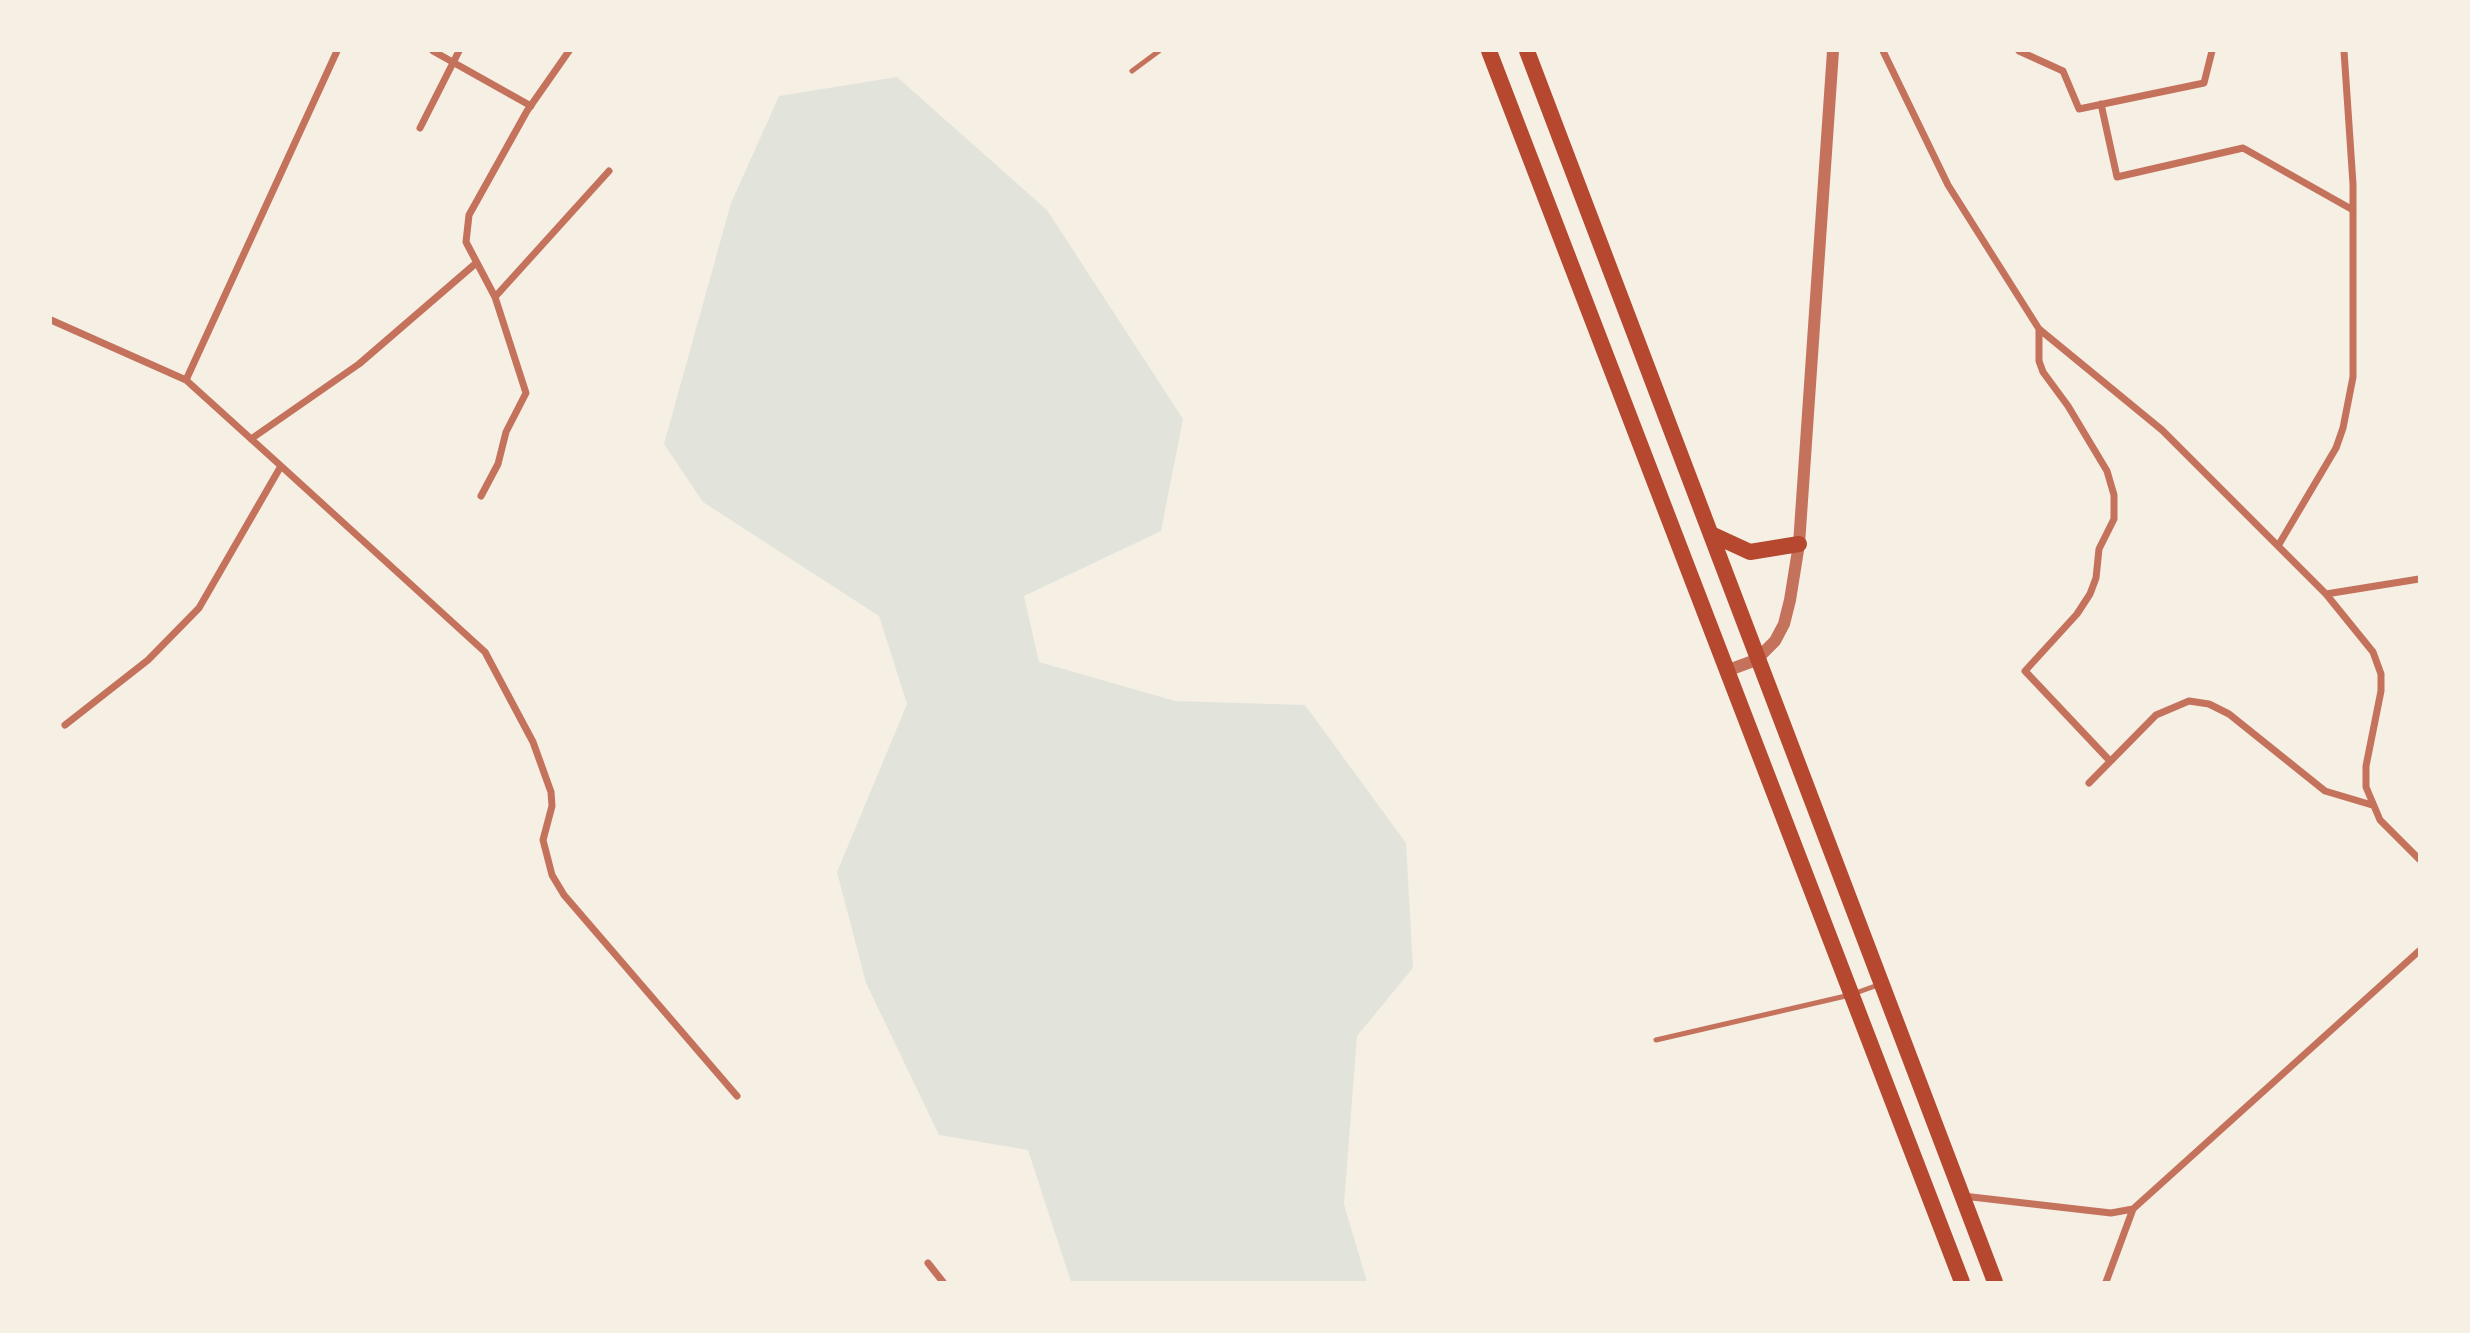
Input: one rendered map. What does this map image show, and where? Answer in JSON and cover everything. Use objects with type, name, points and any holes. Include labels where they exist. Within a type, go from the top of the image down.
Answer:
[{"type":"main road","points":[[1489,51],[1962,1282]]},
{"type":"main road","points":[[1527,51],[1711,534],[1756,660],[1995,1282]]},
{"type":"main road","points":[[1711,534],[1750,552],[1799,544]]},
{"type":"street","points":[[186,380],[337,51]]},
{"type":"street","points":[[433,51],[531,106]]},
{"type":"street","points":[[420,128],[459,51]]},
{"type":"street","points":[[481,496],[498,464],[506,432],[526,393],[495,297],[475,264],[466,242],[469,215],[531,106],[569,51]]},
{"type":"street","points":[[1726,671],[1756,660],[1774,641],[1784,624],[1799,544],[1833,51]]},
{"type":"street","points":[[1883,51],[1948,185],[2039,329],[2162,430],[2326,594],[2373,652],[2381,674],[2366,766],[2366,788],[2380,820],[2419,859]]},
{"type":"street","points":[[2019,51],[2063,71],[2079,109],[2204,83],[2212,51]]},
{"type":"street","points":[[2278,546],[2336,448],[2343,428],[2353,377],[2353,210],[2344,51]]},
{"type":"street","points":[[2101,104],[2117,177],[2243,148],[2353,210]]},
{"type":"street","points":[[495,297],[609,171]]},
{"type":"street","points":[[251,439],[359,364],[475,264]]},
{"type":"street","points":[[51,320],[186,380],[485,652],[533,742],[551,792],[552,806],[543,840],[552,875],[564,895],[737,1096]]},
{"type":"street","points":[[2039,329],[2039,361],[2043,372],[2068,405],[2107,471],[2114,495],[2114,519],[2099,549],[2096,578],[2090,594],[2077,614],[2025,671],[2110,761]]},
{"type":"street","points":[[65,725],[148,660],[199,608],[281,466]]},
{"type":"street","points":[[2326,594],[2419,579]]},
{"type":"street","points":[[2089,783],[2156,715],[2189,701],[2209,704],[2229,714],[2325,791],[2372,805]]},
{"type":"street","points":[[2106,1282],[2133,1209],[2419,951]]},
{"type":"street","points":[[1962,1195],[2111,1213],[2133,1209]]},
{"type":"street","points":[[928,1263],[943,1282]]},
{"type":"lane","points":[[1132,71],[1159,51]]},
{"type":"lane","points":[[1656,1040],[1850,995],[1881,984]]},
{"type":"shaded area","points":[[897,77],[1047,210],[1183,419],[1161,531],[1024,596],[1039,662],[1175,701],[1305,705],[1406,843],[1413,968],[1357,1036],[1344,1204],[1367,1282],[1071,1282],[1028,1150],[939,1135],[866,983],[837,872],[907,704],[879,616],[703,502],[664,444],[731,203],[779,96]]}]
